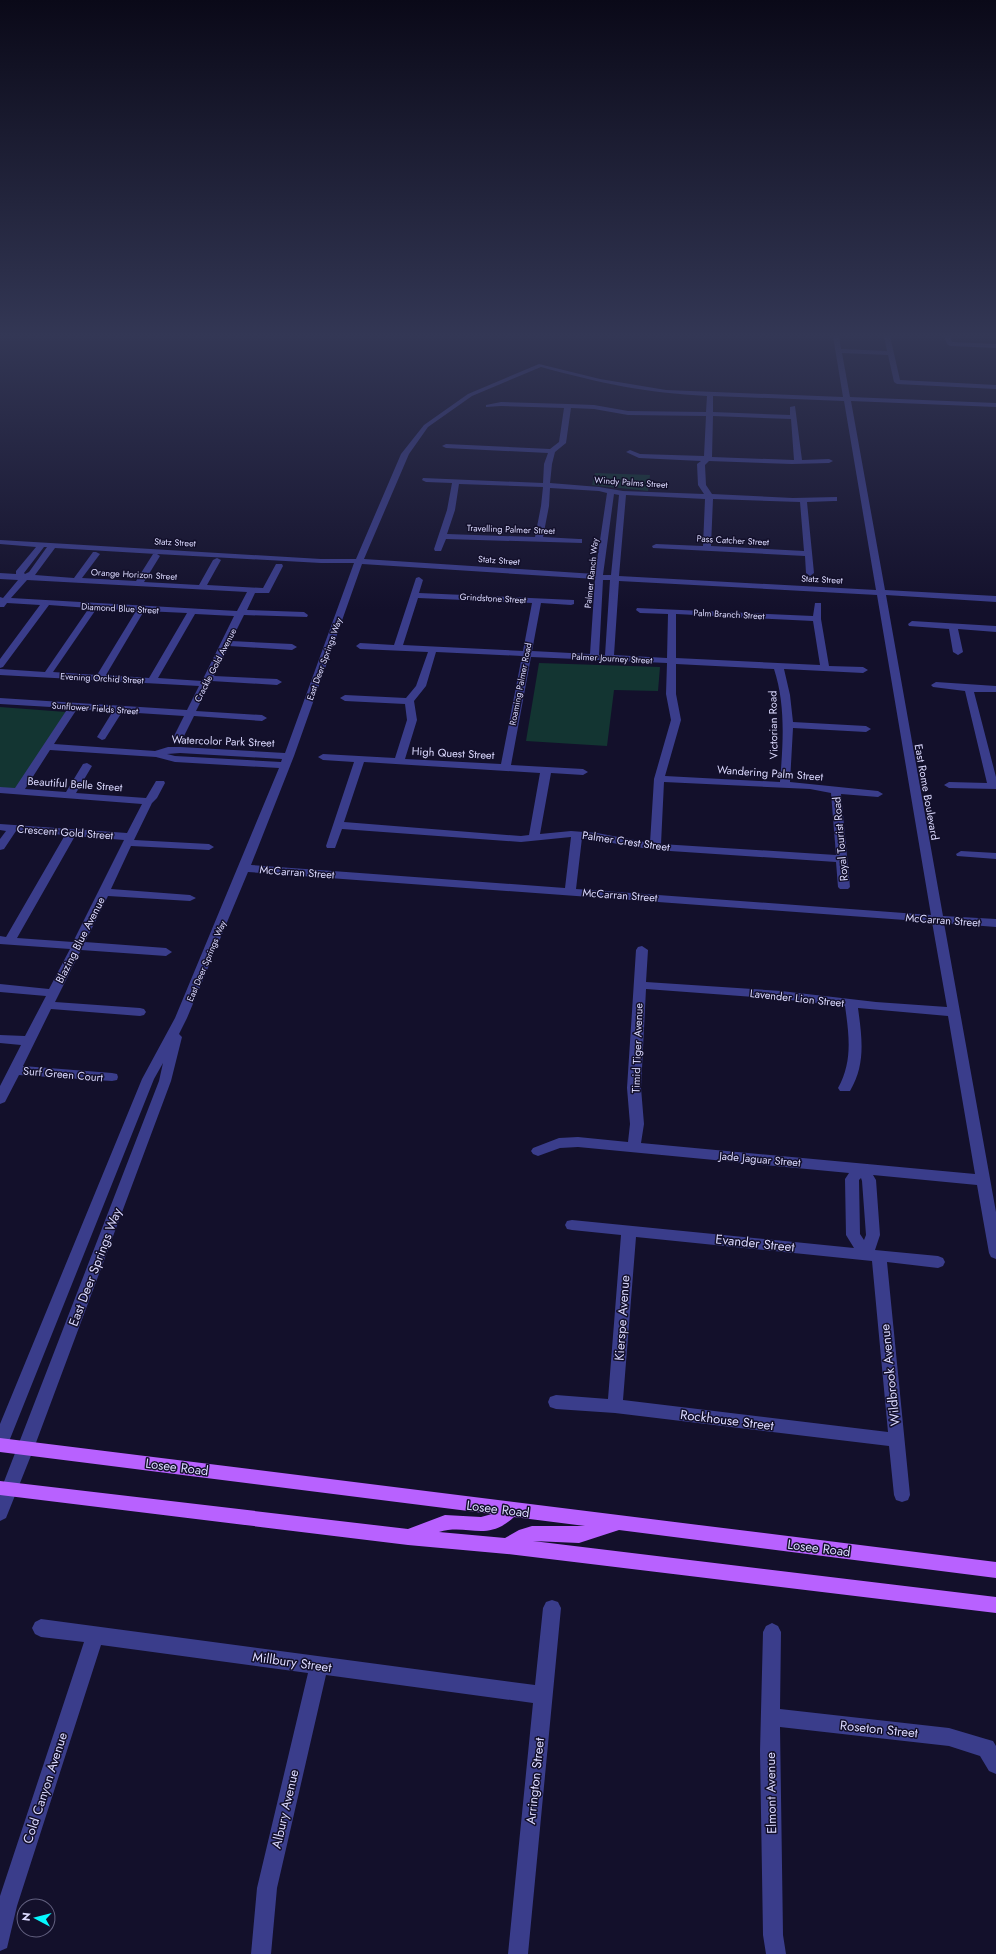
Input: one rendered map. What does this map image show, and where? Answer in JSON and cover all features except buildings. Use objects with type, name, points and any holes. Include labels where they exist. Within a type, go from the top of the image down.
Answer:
[{"type":"main road","name":"Losee Road","points":[[0,1445],[996,1570]]},
{"type":"main road","points":[[5,1489],[408,1537],[507,1546],[996,1605]]},
{"type":"main road","points":[[408,1537],[448,1521],[489,1524],[502,1519],[510,1510]]},
{"type":"main road","points":[[507,1546],[523,1535],[532,1533],[576,1536],[620,1524]]},
{"type":"street","name":"East Deer Springs Way","points":[[0,1445],[148,1079],[181,1018],[244,868],[287,761],[359,561],[405,454],[425,427]]},
{"type":"street","points":[[538,540],[546,506],[548,464],[552,451],[562,443],[565,427]]},
{"type":"street","points":[[707,549],[709,496],[702,485],[701,464],[708,458],[709,427]]},
{"type":"street","points":[[795,427],[798,461]]},
{"type":"street","name":"East Rome Boulevard","points":[[853,427],[996,1253]]},
{"type":"street","points":[[446,446],[552,451]]},
{"type":"street","points":[[630,452],[639,456],[792,462],[829,461]]},
{"type":"street","name":"Windy Palms Street","points":[[426,480],[546,485],[623,493],[803,500],[834,499]]},
{"type":"street","points":[[438,549],[451,510],[456,481]]},
{"type":"street","name":"Palmer Ranch Way","points":[[594,657],[599,577],[611,491]]},
{"type":"street","points":[[609,658],[618,530],[623,493]]},
{"type":"street","points":[[803,500],[805,506],[810,573]]},
{"type":"street","name":"Travelling Palmer Street","points":[[442,536],[579,541]]},
{"type":"street","name":"Statz Street","points":[[0,542],[313,560],[359,561],[614,578],[996,599]]},
{"type":"street","points":[[24,578],[19,573],[41,545]]},
{"type":"street","points":[[1,602],[24,578],[32,574],[53,545]]},
{"type":"street","name":"Pass Catcher Street","points":[[656,546],[809,554]]},
{"type":"street","points":[[76,581],[96,554]]},
{"type":"street","points":[[138,584],[156,556]]},
{"type":"street","points":[[201,588],[218,560]]},
{"type":"street","name":"Orange Horizon Street","points":[[0,576],[266,591],[279,566]]},
{"type":"street","points":[[398,647],[419,580]]},
{"type":"street","name":"Crackle Gold Avenue","points":[[177,740],[252,590]]},
{"type":"street","name":"Grindstone Street","points":[[414,595],[571,602]]},
{"type":"street","name":"Roaming Palmer Road","points":[[505,768],[537,600]]},
{"type":"street","name":"Diamond Blue Street","points":[[1,602],[46,603],[192,612],[304,615]]},
{"type":"street","points":[[0,665],[46,603]]},
{"type":"street","points":[[818,605],[818,619],[825,668]]},
{"type":"street","points":[[47,675],[94,607]]},
{"type":"street","points":[[99,679],[141,609]]},
{"type":"street","name":"Palm Branch Street","points":[[640,610],[818,619]]},
{"type":"street","points":[[152,681],[192,612]]},
{"type":"street","points":[[655,847],[659,779],[676,720],[671,694],[672,612]]},
{"type":"street","points":[[912,624],[996,629]]},
{"type":"street","points":[[953,627],[958,652]]},
{"type":"street","points":[[226,643],[292,647]]},
{"type":"street","name":"Palmer Journey Street","points":[[360,646],[864,670]]},
{"type":"street","points":[[399,762],[412,720],[409,701],[421,686],[433,649]]},
{"type":"street","name":"Victorian Road","points":[[778,666],[784,682],[788,726],[785,784]]},
{"type":"street","name":"Evening Orchid Street","points":[[0,672],[152,681],[277,682]]},
{"type":"street","points":[[936,685],[996,689]]},
{"type":"street","points":[[949,785],[994,786],[969,688]]},
{"type":"street","points":[[345,698],[409,701]]},
{"type":"street","name":"Sunflower Fields Street","points":[[0,701],[262,718]]},
{"type":"street","points":[[18,792],[74,706]]},
{"type":"street","points":[[102,737],[119,709]]},
{"type":"street","points":[[788,726],[866,729]]},
{"type":"street","name":"Watercolor Park Street","points":[[47,747],[156,754],[175,759],[287,761]]},
{"type":"street","name":"High Quest Street","points":[[323,757],[583,772]]},
{"type":"street","points":[[331,846],[360,759]]},
{"type":"street","points":[[69,795],[87,766]]},
{"type":"street","points":[[534,838],[546,770]]},
{"type":"street","name":"Wandering Palm Street","points":[[659,779],[815,786],[836,791],[878,794]]},
{"type":"street","name":"Blazing Blue Avenue","points":[[0,1099],[54,993],[148,801],[152,798],[160,783]]},
{"type":"street","name":"Beautiful Belle Street","points":[[0,790],[148,801]]},
{"type":"street","name":"Royal Tourist Road","points":[[836,791],[844,887]]},
{"type":"street","name":"Palmer Crest Street","points":[[338,825],[521,839],[577,835],[597,836],[655,847],[842,859]]},
{"type":"street","name":"Crescent Gold Street","points":[[0,827],[72,832],[129,840],[209,847]]},
{"type":"street","points":[[0,847],[13,828]]},
{"type":"street","points":[[72,832],[5,940],[166,952]]},
{"type":"street","points":[[570,892],[577,835]]},
{"type":"street","points":[[961,854],[996,856]]},
{"type":"street","name":"McCarran Street","points":[[244,868],[996,924]]},
{"type":"street","points":[[104,892],[190,898]]},
{"type":"street","name":"Timid Tiger Avenue","points":[[634,1147],[636,1124],[634,1088],[642,950]]},
{"type":"street","name":"Lavender Lion Street","points":[[640,985],[781,995],[851,1004],[953,1012]]},
{"type":"street","points":[[0,988],[54,993]]},
{"type":"street","points":[[845,1088],[852,1078],[856,1061],[856,1040],[851,1004]]},
{"type":"street","points":[[48,1005],[140,1012]]},
{"type":"street","name":"East Deer Springs Way","points":[[0,1513],[5,1489],[26,1448],[165,1081],[181,1018]]},
{"type":"street","points":[[0,1039],[29,1041]]},
{"type":"street","name":"Surf Green Court","points":[[15,1070],[112,1077]]},
{"type":"street","name":"Jade Jaguar Street","points":[[538,1151],[559,1143],[578,1142],[983,1180]]},
{"type":"street","name":"Wildbrook Avenue","points":[[872,1255],[853,1235],[852,1179],[861,1168],[869,1180],[873,1235],[872,1255],[902,1495]]},
{"type":"street","name":"Evander Street","points":[[572,1225],[938,1262]]},
{"type":"street","name":"Kierspe Avenue","points":[[615,1406],[629,1231]]},
{"type":"street","name":"Rockhouse Street","points":[[556,1402],[615,1406],[896,1440]]},
{"type":"street","name":"Arrington Street","points":[[518,1954],[552,1608]]},
{"type":"street","name":"Millbury Street","points":[[41,1628],[543,1695]]},
{"type":"street","name":"Elmont Avenue","points":[[772,1632],[770,1717],[773,1935],[776,1954]]},
{"type":"street","name":"Cold Canyon Avenue","points":[[0,1941],[8,1906],[88,1654],[96,1636]]},
{"type":"street","name":"Albury Avenue","points":[[261,1954],[267,1888],[319,1666]]},
{"type":"street","name":"Roseton Street","points":[[770,1717],[949,1737],[991,1756]]},
{"type":"green space","points":[[595,473],[650,475],[648,491],[592,485]]},
{"type":"green space","points":[[539,663],[660,667],[658,691],[614,690],[607,746],[526,741]]},
{"type":"green space","points":[[0,707],[66,712],[16,789],[0,788]]}]
